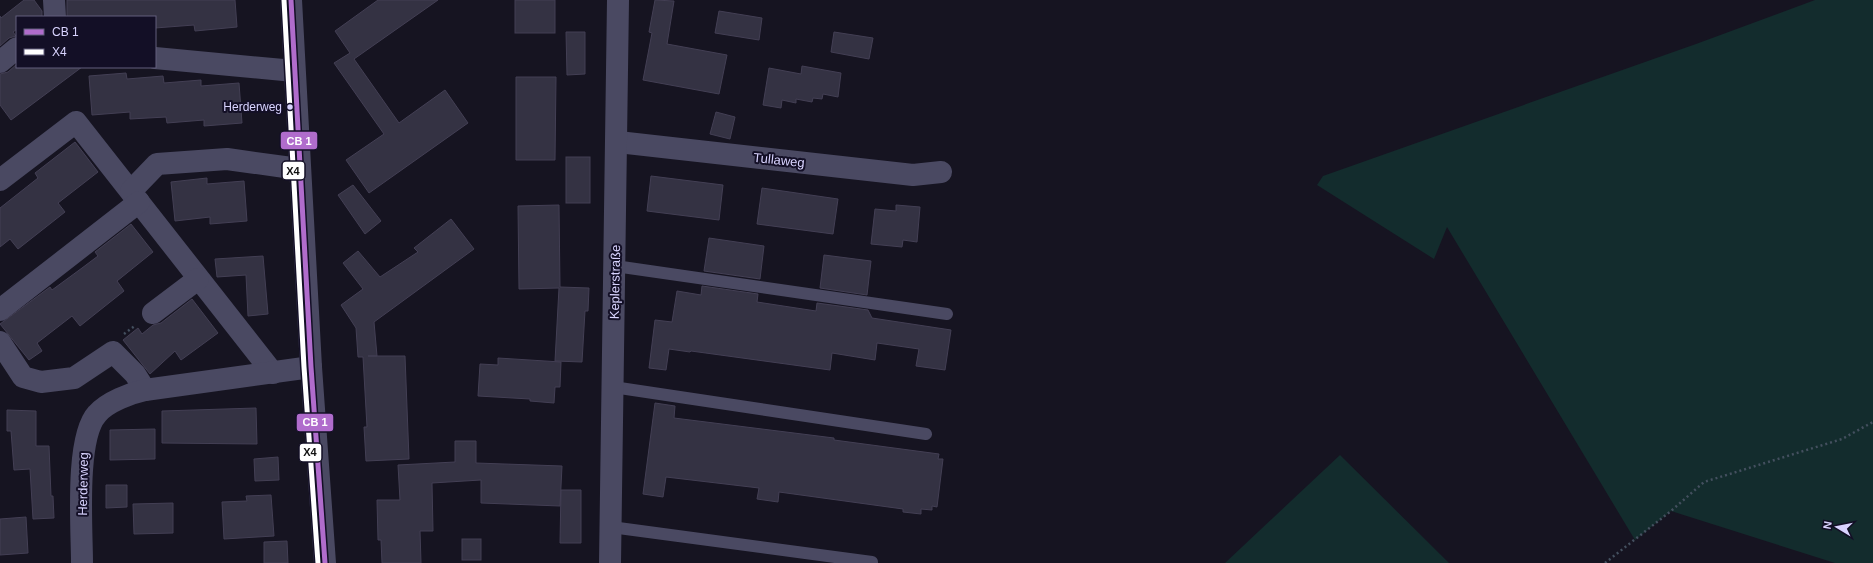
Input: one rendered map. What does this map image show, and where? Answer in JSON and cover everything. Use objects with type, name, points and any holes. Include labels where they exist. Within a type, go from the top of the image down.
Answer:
[{"type":"street","points":[[54,0],[54,16]]},
{"type":"street","points":[[291,0],[299,169],[311,367],[326,563]]},
{"type":"street","name":"Keplerstraße","points":[[610,563],[618,142],[618,0]]},
{"type":"street","points":[[0,62],[16,49]]},
{"type":"street","points":[[156,58],[294,71]]},
{"type":"street","points":[[0,180],[76,122],[273,373]]},
{"type":"street","name":"Tullaweg","points":[[618,142],[912,175],[941,172]]},
{"type":"street","points":[[0,310],[135,196],[157,164],[227,159],[299,169]]},
{"type":"street","points":[[153,313],[198,279]]},
{"type":"street","points":[[0,342],[23,377],[41,382],[74,378],[113,352],[135,374],[145,390]]},
{"type":"street","name":"Herderweg","points":[[82,563],[82,458],[85,437],[96,414],[126,395],[145,390],[311,367]]},
{"type":"lane","points":[[616,266],[947,314]]},
{"type":"lane","points":[[613,387],[926,434]]},
{"type":"lane","points":[[611,528],[872,562]]},
{"type":"path","points":[[113,352],[118,338],[153,313]]},
{"type":"path","points":[[1605,563],[1671,511],[1704,482],[1842,439],[1873,422]]},
{"type":"green space","points":[[1815,0],[1873,0],[1873,563],[1835,563],[1671,511],[1635,540],[1447,227],[1434,259],[1317,185],[1323,176],[1696,44]]},
{"type":"green space","points":[[1340,455],[1449,563],[1225,563]]},
{"type":"building","points":[[24,0],[34,0],[42,11],[42,16],[16,16],[16,30],[13,32],[16,36],[9,38],[0,46],[0,16],[1,18]]},
{"type":"building","points":[[67,0],[235,0],[237,27],[195,31],[194,25],[156,28],[156,16],[67,16]]},
{"type":"building","points":[[378,0],[438,0],[354,59],[399,123],[445,90],[468,123],[369,193],[346,160],[384,134],[334,63],[350,53],[335,31]]},
{"type":"building","points":[[515,0],[555,0],[555,33],[515,33]]},
{"type":"building","points":[[655,0],[674,1],[667,44],[727,55],[719,94],[643,80],[652,33],[649,32]]},
{"type":"building","points":[[719,11],[762,18],[759,40],[715,33]]},
{"type":"building","points":[[566,32],[585,32],[585,74],[567,75]]},
{"type":"building","points":[[834,32],[873,38],[869,59],[831,52]]},
{"type":"building","points":[[16,65],[16,68],[81,68],[11,120],[0,105],[0,74],[8,72]]},
{"type":"building","points":[[802,66],[841,73],[838,97],[823,94],[822,99],[813,98],[812,102],[796,99],[796,103],[782,100],[781,108],[763,105],[769,68],[801,74]]},
{"type":"building","points":[[126,73],[127,79],[163,76],[164,83],[201,80],[201,86],[239,83],[242,123],[204,126],[204,120],[167,123],[166,117],[130,119],[130,112],[92,115],[89,76]]},
{"type":"building","points":[[516,77],[556,77],[555,160],[516,160]]},
{"type":"building","points":[[716,112],[735,117],[730,139],[710,134]]},
{"type":"building","points":[[75,142],[98,172],[58,203],[65,212],[18,249],[10,239],[0,247],[0,208],[38,178],[35,173]]},
{"type":"building","points":[[566,157],[590,157],[590,203],[566,203]]},
{"type":"building","points":[[651,176],[723,185],[719,220],[647,211]]},
{"type":"building","points":[[207,178],[207,184],[244,181],[247,221],[210,224],[210,217],[175,221],[171,182]]},
{"type":"building","points":[[353,185],[381,221],[365,234],[338,195]]},
{"type":"building","points":[[762,188],[838,199],[833,234],[757,224]]},
{"type":"building","points":[[559,205],[560,287],[589,288],[588,311],[585,311],[582,362],[555,361],[559,288],[519,289],[518,206]]},
{"type":"building","points":[[896,205],[920,207],[917,242],[903,240],[902,247],[871,244],[875,209],[896,211]]},
{"type":"building","points":[[451,219],[474,249],[374,322],[377,356],[405,356],[409,459],[366,461],[364,427],[367,427],[363,357],[358,357],[356,328],[341,305],[363,289],[343,263],[358,251],[380,277],[418,252],[414,248]]},
{"type":"building","points":[[131,224],[153,252],[117,281],[124,291],[80,326],[72,316],[37,343],[42,351],[29,360],[0,324],[50,287],[52,290],[98,256],[95,252]]},
{"type":"building","points":[[709,238],[764,246],[760,279],[704,271]]},
{"type":"building","points":[[824,255],[871,261],[867,295],[820,288]]},
{"type":"building","points":[[263,256],[268,314],[248,316],[246,275],[217,277],[215,259]]},
{"type":"building","points":[[702,286],[758,294],[757,302],[816,311],[817,303],[868,310],[872,318],[951,330],[945,370],[916,366],[919,349],[877,343],[875,360],[832,353],[830,370],[669,349],[666,370],[649,368],[655,320],[672,322],[677,291],[701,295]]},
{"type":"building","points":[[192,299],[218,333],[181,360],[175,351],[150,374],[123,340],[138,328],[142,334],[153,325],[161,323]]},
{"type":"building","points":[[498,358],[561,362],[560,387],[555,387],[554,403],[530,401],[530,399],[478,396],[480,364],[498,365]]},
{"type":"building","points":[[655,403],[675,406],[674,418],[834,438],[834,440],[939,454],[938,459],[943,459],[937,507],[932,506],[932,510],[921,509],[921,514],[903,512],[903,509],[779,492],[778,502],[757,499],[759,488],[666,477],[663,497],[643,494]]},
{"type":"building","points":[[256,408],[257,444],[162,443],[162,411]]},
{"type":"building","points":[[7,410],[36,411],[36,446],[49,446],[51,496],[53,496],[54,518],[33,519],[30,469],[14,470],[11,431],[7,431]]},
{"type":"building","points":[[155,429],[155,459],[110,460],[110,430]]},
{"type":"building","points":[[455,441],[476,441],[476,463],[562,466],[560,506],[481,503],[481,480],[432,483],[433,531],[420,531],[421,563],[382,563],[381,540],[378,540],[377,500],[400,500],[398,465],[455,462]]},
{"type":"building","points":[[278,457],[279,480],[255,481],[254,459]]},
{"type":"building","points":[[106,485],[127,485],[127,507],[106,508]]},
{"type":"building","points":[[561,490],[581,490],[581,543],[560,543]]},
{"type":"building","points":[[271,495],[274,536],[224,539],[222,502],[247,501],[246,496]]},
{"type":"building","points":[[173,503],[173,533],[134,534],[133,504]]},
{"type":"building","points":[[26,517],[28,553],[0,555],[0,519]]},
{"type":"building","points":[[462,539],[481,539],[481,560],[462,560]]},
{"type":"building","points":[[287,541],[288,563],[264,563],[264,542]]},
{"type":"transit line","name":"X4","points":[[284,0],[304,367],[318,563]]},
{"type":"transit line","points":[[291,0],[311,367],[325,563]]},
{"type":"place","name":"Herderweg","points":[[290,107]]}]
